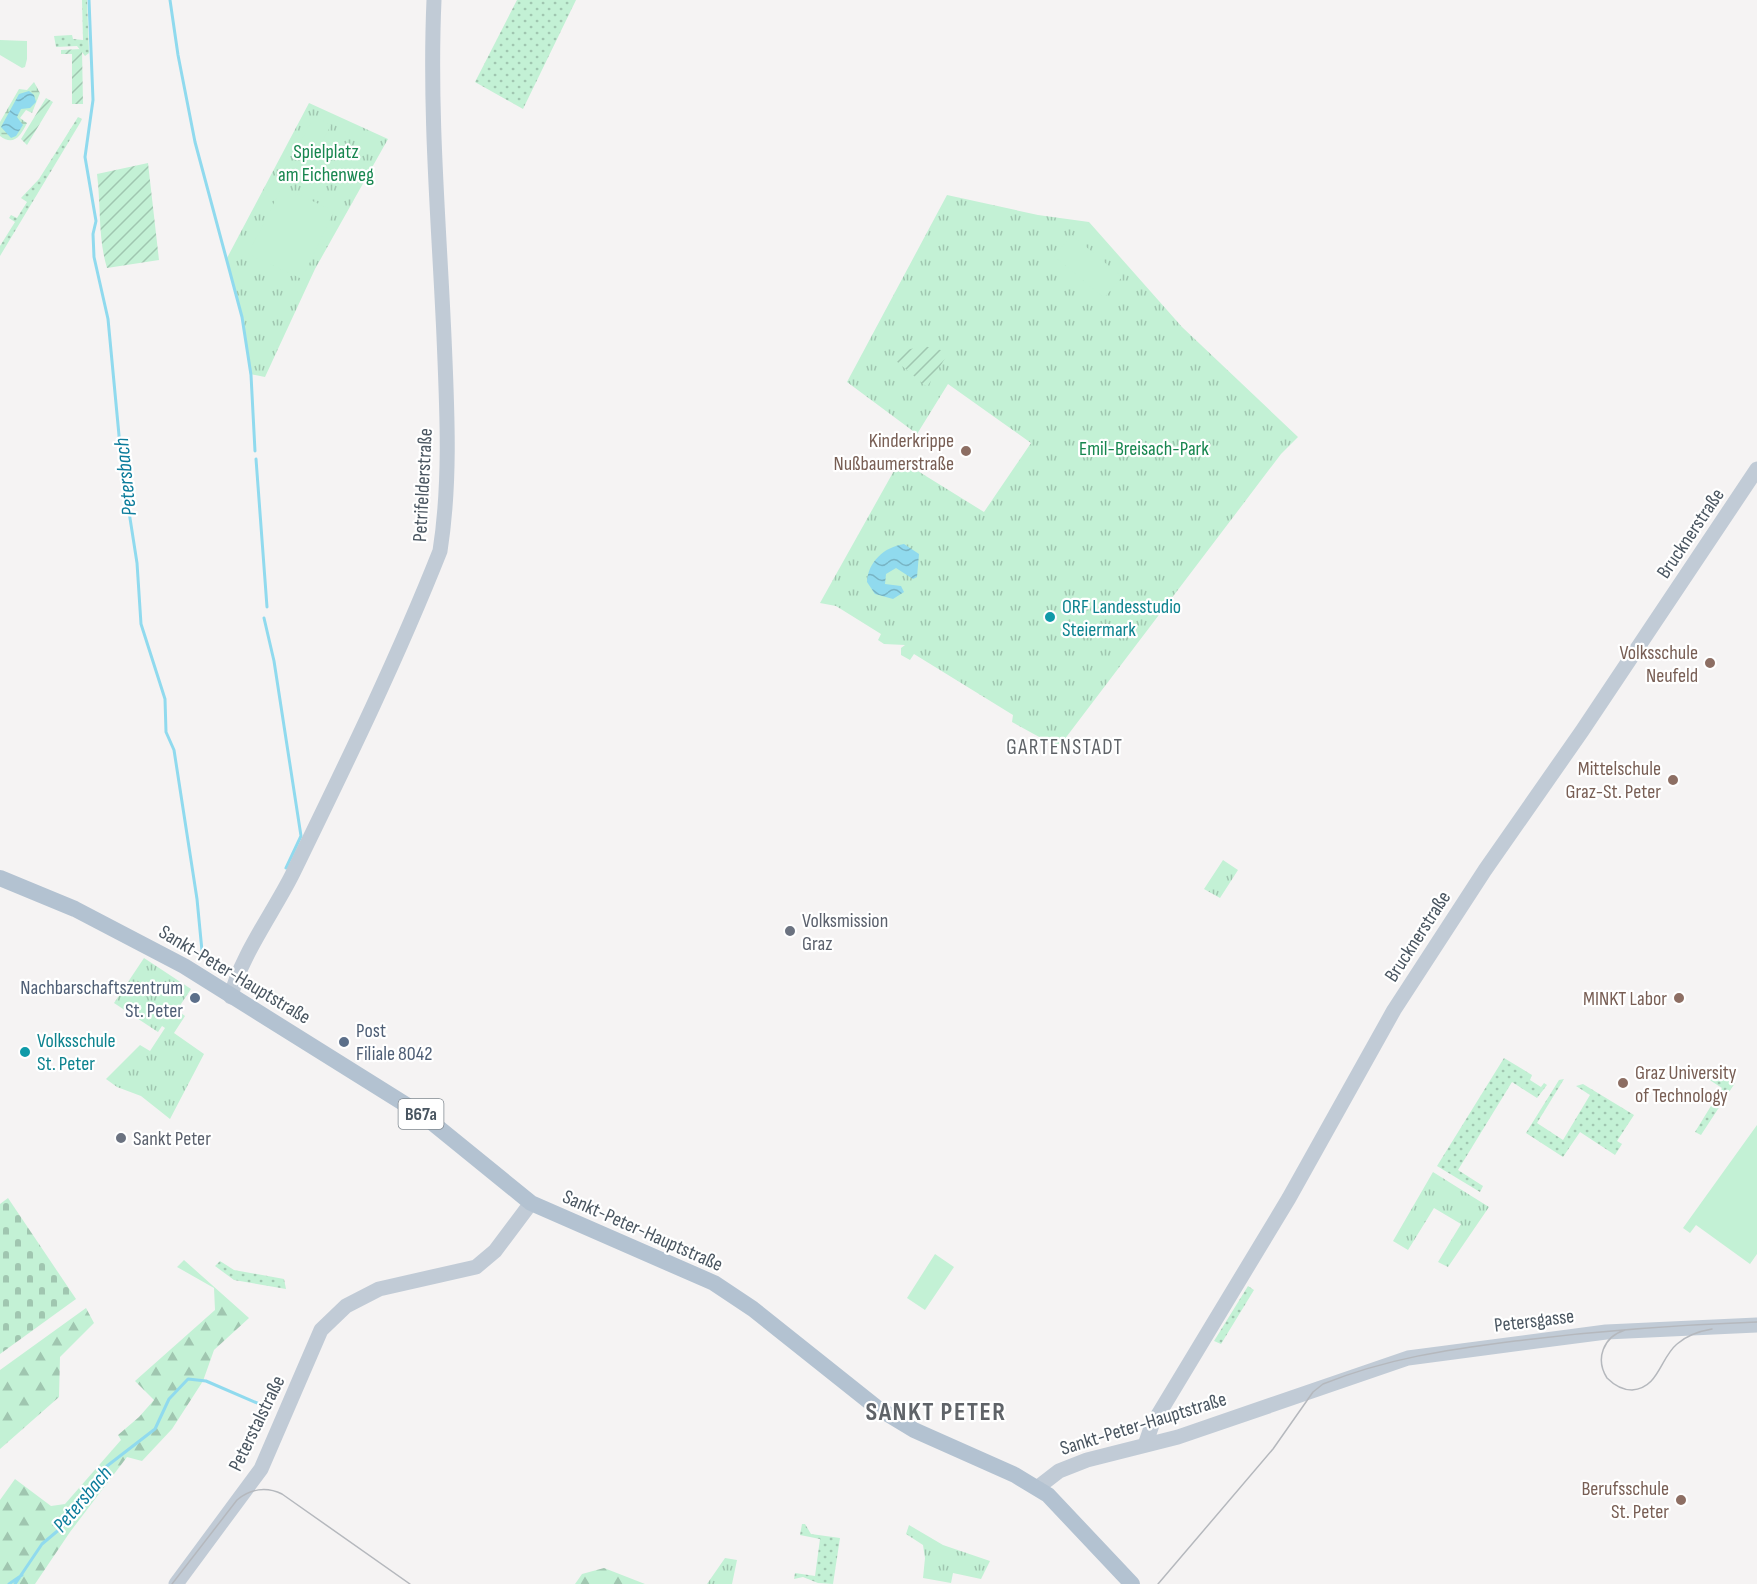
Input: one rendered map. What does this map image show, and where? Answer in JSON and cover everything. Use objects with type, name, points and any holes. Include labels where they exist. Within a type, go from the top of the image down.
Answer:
[{"type":"main road","name":"Petrifelderstraße","points":[[231,997],[234,979],[281,898],[373,709],[440,551],[444,525],[447,408],[432,144],[434,0]]},
{"type":"main road","name":"Brucknerstraße","points":[[1145,1445],[1152,1425],[1289,1198],[1400,1001],[1494,857],[1577,739],[1757,469]]},
{"type":"main road","name":"Sankt-Peter-Hauptstraße","points":[[0,878],[43,894],[144,943],[424,1116],[531,1203],[714,1283],[753,1309],[892,1417],[1037,1488],[1059,1471],[1188,1433],[1320,1387]]},
{"type":"main road","name":"Peterstalstraße","points":[[176,1584],[261,1469],[321,1330],[346,1306],[389,1286],[476,1267],[495,1251],[531,1203]]},
{"type":"main road","name":"Petersgasse","points":[[1320,1387],[1408,1358],[1454,1351],[1606,1332],[1757,1325]]},
{"type":"main road","name":"B67a","points":[[1037,1488],[1058,1503],[1132,1584]]},
{"type":"green space","points":[[82,0],[87,0],[89,53],[85,56],[77,46],[56,47],[54,36],[72,35],[73,39],[83,40]]},
{"type":"green space","points":[[517,0],[576,0],[523,109],[475,82]]},
{"type":"green space","points":[[0,40],[27,41],[25,67],[22,68],[0,55]]},
{"type":"green space","points":[[82,49],[83,104],[72,104],[72,54],[61,54],[61,50]]},
{"type":"green space","points":[[34,82],[40,93],[32,113],[26,110],[20,118],[27,123],[16,138],[5,139],[0,136],[0,122],[19,89],[27,90]]},
{"type":"green space","points":[[46,98],[53,102],[27,145],[21,139]]},
{"type":"green space","name":"Spielplatz am Eichenweg","points":[[309,103],[388,139],[315,269],[265,377],[250,374],[242,317],[227,258]]},
{"type":"green space","points":[[314,116],[331,125],[315,155],[298,147]]},
{"type":"green space","points":[[78,117],[82,119],[80,123],[0,256],[0,246],[15,222],[9,218],[11,215],[17,218],[27,202],[21,198],[39,179]]},
{"type":"green space","points":[[148,163],[159,260],[107,268],[101,234],[97,174]]},
{"type":"green space","points":[[282,187],[334,211],[302,279],[248,254]]},
{"type":"green space","name":"Emil-Breisach-Park","points":[[947,195],[1038,215],[1089,222],[1182,327],[1298,437],[1281,454],[1061,744],[1052,744],[1012,722],[1013,715],[914,654],[910,660],[901,655],[901,648],[905,645],[884,644],[878,640],[881,634],[836,606],[820,603],[900,460],[984,512],[1031,443],[948,384],[917,434],[847,382]]},
{"type":"green space","points":[[1072,235],[1122,277],[1104,298],[1054,256]]},
{"type":"green space","points":[[924,346],[949,352],[927,387],[895,360],[906,350]]},
{"type":"green space","points":[[1223,860],[1238,870],[1220,898],[1204,889]]},
{"type":"green space","points":[[144,958],[191,989],[177,1010],[185,1016],[174,1033],[204,1054],[170,1119],[141,1096],[117,1087],[106,1079],[140,1045],[150,1051],[165,1028],[162,1026],[158,1032],[114,1003]]},
{"type":"green space","points":[[1504,1058],[1532,1075],[1530,1080],[1541,1087],[1544,1083],[1547,1085],[1537,1098],[1512,1082],[1458,1170],[1483,1186],[1480,1192],[1437,1166]]},
{"type":"green space","points":[[1711,1069],[1735,1083],[1701,1135],[1695,1132],[1722,1088],[1705,1077]]},
{"type":"green space","points":[[1564,1079],[1537,1123],[1563,1140],[1590,1095],[1576,1086],[1583,1084],[1634,1115],[1617,1141],[1622,1144],[1615,1155],[1580,1132],[1563,1157],[1526,1133],[1559,1080]]},
{"type":"green space","points":[[1757,1125],[1757,1254],[1750,1264],[1696,1225],[1690,1233],[1683,1228]]},
{"type":"green space","points":[[1433,1172],[1489,1207],[1448,1267],[1438,1262],[1461,1224],[1434,1208],[1408,1250],[1393,1241]]},
{"type":"green space","points":[[8,1198],[76,1299],[0,1354],[0,1204]]},
{"type":"green space","points":[[935,1254],[954,1267],[925,1310],[907,1298]]},
{"type":"green space","points":[[184,1260],[249,1318],[214,1350],[203,1381],[172,1429],[142,1461],[127,1457],[70,1532],[35,1584],[0,1584],[0,1500],[15,1479],[51,1506],[65,1504],[121,1440],[118,1435],[154,1400],[135,1381],[215,1310],[214,1288],[177,1267]]},
{"type":"green space","points":[[220,1261],[234,1270],[284,1279],[286,1289],[234,1280],[215,1266]]},
{"type":"green space","points":[[1248,1286],[1254,1290],[1221,1344],[1214,1341]]},
{"type":"green space","points":[[86,1308],[94,1323],[60,1357],[59,1397],[0,1449],[0,1370]]},
{"type":"green space","points":[[802,1524],[805,1524],[811,1534],[840,1538],[833,1584],[818,1583],[803,1577],[794,1579],[795,1573],[815,1576],[820,1539],[800,1535]]},
{"type":"green space","points":[[909,1525],[943,1545],[990,1561],[981,1579],[953,1573],[951,1583],[923,1578],[925,1558],[923,1545],[906,1534]]},
{"type":"green space","points":[[725,1558],[737,1560],[732,1584],[707,1584]]},
{"type":"green space","points":[[604,1568],[645,1584],[575,1584],[582,1574]]},
{"type":"water","points":[[29,91],[34,95],[36,102],[30,108],[21,109],[17,117],[23,125],[16,136],[11,138],[1,127],[19,94]]},
{"type":"water","points":[[904,544],[919,554],[917,577],[913,579],[896,568],[886,574],[885,584],[901,586],[904,592],[893,599],[875,594],[867,582],[870,568],[884,552]]},
{"type":"waterway","name":"Petersbach","points":[[89,0],[93,100],[85,157],[96,221],[93,234],[94,257],[108,319],[122,467],[137,563],[141,624],[165,699],[166,732],[174,750],[197,899],[202,951]]},
{"type":"waterway","points":[[170,0],[195,142],[242,317],[251,375],[255,451]]},
{"type":"waterway","points":[[256,459],[267,607]]},
{"type":"waterway","points":[[264,618],[274,661],[301,836],[286,868]]},
{"type":"waterway","name":"Petersbach","points":[[15,1584],[42,1544],[61,1528],[107,1466],[155,1429],[169,1399],[188,1379],[206,1381],[271,1409]]},
{"type":"waterway","name":"Petersbach","points":[[9,1584],[22,1575]]},
{"type":"tram line","points":[[1158,1584],[1273,1449],[1313,1392],[1323,1384],[1394,1361],[1465,1348],[1606,1331],[1757,1322]]},
{"type":"tram line","points":[[1625,1330],[1617,1333],[1606,1343],[1602,1363],[1603,1371],[1610,1381],[1622,1388],[1632,1390],[1648,1384],[1671,1350],[1681,1341],[1693,1334],[1712,1329]]},
{"type":"tram line","points":[[172,1584],[237,1500],[247,1493],[264,1489],[282,1494],[410,1584]]},
{"type":"place","name":"Kinderkrippe Nußbaumerstraße","points":[[966,451]]},
{"type":"place","name":"ORF Landesstudio Steiermark","points":[[1050,617]]},
{"type":"place","name":"Volksschule Neufeld","points":[[1710,663]]},
{"type":"place","name":"Mittelschule Graz-St. Peter","points":[[1673,780]]},
{"type":"place","name":"Volksmission Graz","points":[[790,931]]},
{"type":"place","name":"Nachbarschaftszentrum St. Peter","points":[[195,998]]},
{"type":"place","name":"MINKT Labor","points":[[1679,998]]},
{"type":"place","name":"Post Filiale 8042","points":[[344,1042]]},
{"type":"place","name":"Volksschule St. Peter","points":[[25,1052]]},
{"type":"place","name":"Graz University of Technology","points":[[1623,1083]]},
{"type":"place","name":"Sankt Peter","points":[[121,1138]]},
{"type":"place","name":"Berufsschule St. Peter","points":[[1681,1500]]},
{"type":"district","name":"GARTENSTADT","points":[[1065,747]]},
{"type":"district","name":"SANKT PETER","points":[[936,1411]]}]
